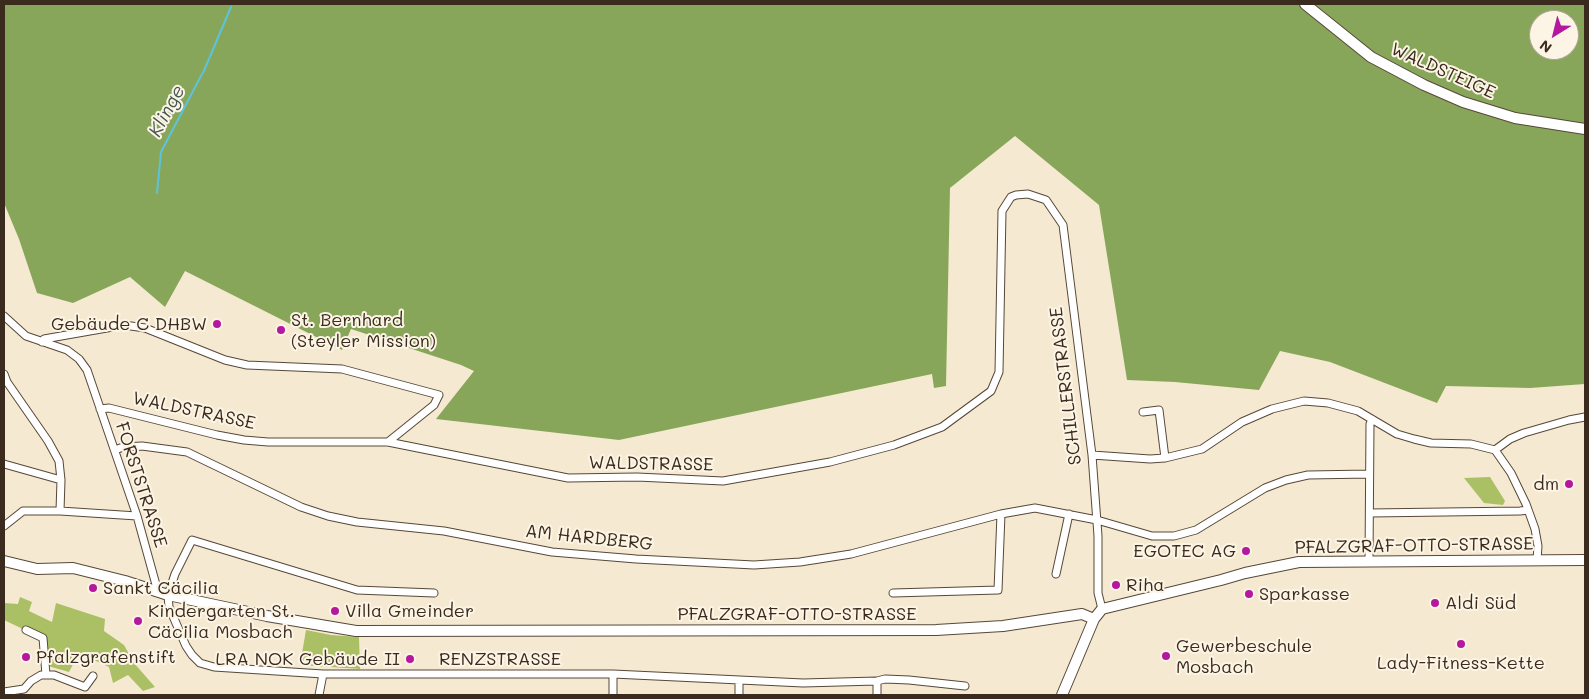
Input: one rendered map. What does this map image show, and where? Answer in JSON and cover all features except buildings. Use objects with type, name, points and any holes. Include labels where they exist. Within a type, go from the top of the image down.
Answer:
[{"type":"street","name":"WALDSTEIGE","points":[[1305,4],[1371,57],[1424,85],[1463,102],[1515,118],[1585,129]]},
{"type":"street","name":"SCHILLERSTRASSE","points":[[1011,197],[1028,194],[1046,200],[1063,225],[1092,455],[1097,520],[1098,593],[1102,609]]},
{"type":"street","name":"WALDSTRASSE","points":[[100,409],[109,408],[244,440],[268,442],[388,442],[568,478],[637,477],[723,481],[830,462],[894,445],[942,427],[991,391],[999,372],[1002,211],[1011,197]]},
{"type":"street","name":"FORSTSTRASSE","points":[[4,320],[26,336],[67,350],[79,358],[87,370],[163,594]]},
{"type":"street","points":[[42,342],[44,338],[124,325],[145,328],[225,360],[247,365],[342,369],[439,395],[434,405],[388,442]]},
{"type":"street","points":[[4,374],[7,382],[48,441],[58,461],[61,480],[60,511]]},
{"type":"street","points":[[1092,455],[1150,459],[1165,458],[1202,449],[1242,422],[1292,403],[1304,401],[1328,403],[1358,412],[1397,434],[1414,439],[1431,443],[1471,444],[1490,450],[1495,450],[1510,439],[1524,433],[1585,417]]},
{"type":"street","points":[[1143,412],[1159,410],[1165,458]]},
{"type":"street","points":[[1369,561],[1370,424],[1372,419]]},
{"type":"street","name":"AM HARDBERG","points":[[115,450],[123,447],[142,446],[187,452],[301,507],[348,520],[444,531],[552,552],[636,559],[754,565],[800,562],[851,554],[1001,514],[1035,508],[1097,520],[1152,536],[1174,536],[1196,530],[1264,488],[1286,480],[1308,475],[1369,474]]},
{"type":"street","points":[[1495,450],[1511,473],[1528,510],[1538,546],[1537,560]]},
{"type":"street","points":[[4,464],[61,480]]},
{"type":"street","points":[[1370,513],[1528,510]]},
{"type":"street","points":[[4,526],[23,511],[60,511],[137,516]]},
{"type":"street","points":[[893,593],[998,590],[1001,514]]},
{"type":"street","points":[[1056,574],[1069,514]]},
{"type":"street","points":[[163,594],[192,540],[356,590],[434,593]]},
{"type":"street","name":"PFALZGRAF-OTTO-STRASSE","points":[[1102,609],[1222,580],[1245,572],[1288,564],[1330,561],[1585,560]]},
{"type":"street","name":"PFALZGRAF-OTTO-STRASSE","points":[[4,561],[37,569],[73,568],[125,581],[163,594],[266,616],[356,631],[936,630],[1003,626],[1082,614],[1094,619]]},
{"type":"street","name":"RENZSTRASSE","points":[[163,594],[192,656],[200,663],[214,667],[323,674],[613,674],[803,683],[909,680],[965,686]]},
{"type":"street","points":[[1062,695],[1094,619],[1102,609]]},
{"type":"street","points":[[26,630],[43,638],[46,675]]},
{"type":"street","points":[[319,695],[323,674]]},
{"type":"street","points":[[613,674],[613,695]]},
{"type":"street","points":[[4,692],[24,689],[31,681],[41,675],[54,675],[85,687],[93,676]]},
{"type":"street","points":[[739,680],[739,695]]},
{"type":"street","points":[[877,695],[878,681]]},
{"type":"green space","points":[[4,4],[1585,4],[1585,384],[1530,388],[1446,386],[1437,403],[1330,362],[1280,351],[1259,390],[1175,382],[1127,380],[1099,205],[1015,136],[950,188],[946,386],[934,388],[932,374],[619,440],[436,419],[474,371],[351,329],[342,350],[185,271],[165,307],[130,277],[73,303],[37,293],[19,239],[4,203]]},
{"type":"green space","points":[[1490,477],[1505,501],[1503,505],[1484,503],[1464,478]]},
{"type":"green space","points":[[20,597],[32,602],[29,611],[52,622],[56,603],[105,619],[104,631],[124,645],[134,663],[155,687],[143,691],[128,675],[113,683],[109,667],[79,653],[69,672],[48,666],[46,640],[4,620],[4,603],[18,604]]},
{"type":"green space","points":[[306,630],[331,635],[359,637],[360,669],[300,665]]},
{"type":"waterway","name":"Klinge","points":[[203,73],[231,7]]},
{"type":"waterway","name":"Klinge","points":[[157,193],[161,152],[202,74]]},
{"type":"place","name":"Gebäude C DHBW","points":[[217,324]]},
{"type":"place","name":"St. Bernhard (Steyler Mission)","points":[[281,330]]},
{"type":"place","name":"dm","points":[[1569,484]]},
{"type":"place","name":"EGOTEC AG","points":[[1246,551]]},
{"type":"place","name":"Riha","points":[[1116,585]]},
{"type":"place","name":"Sankt Cäcilia","points":[[93,588]]},
{"type":"place","name":"Sparkasse","points":[[1249,594]]},
{"type":"place","name":"Aldi Süd","points":[[1435,603]]},
{"type":"place","name":"Villa Gmeinder","points":[[335,611]]},
{"type":"place","name":"Kindergarten St. Cäcilia Mosbach","points":[[138,621]]},
{"type":"place","name":"Lady-Fitness-Kette","points":[[1461,644]]},
{"type":"place","name":"Gewerbeschule Mosbach","points":[[1166,656]]},
{"type":"place","name":"Pfalzgrafenstift","points":[[26,657]]},
{"type":"place","name":"LRA NOK Gebäude II","points":[[410,659]]}]
